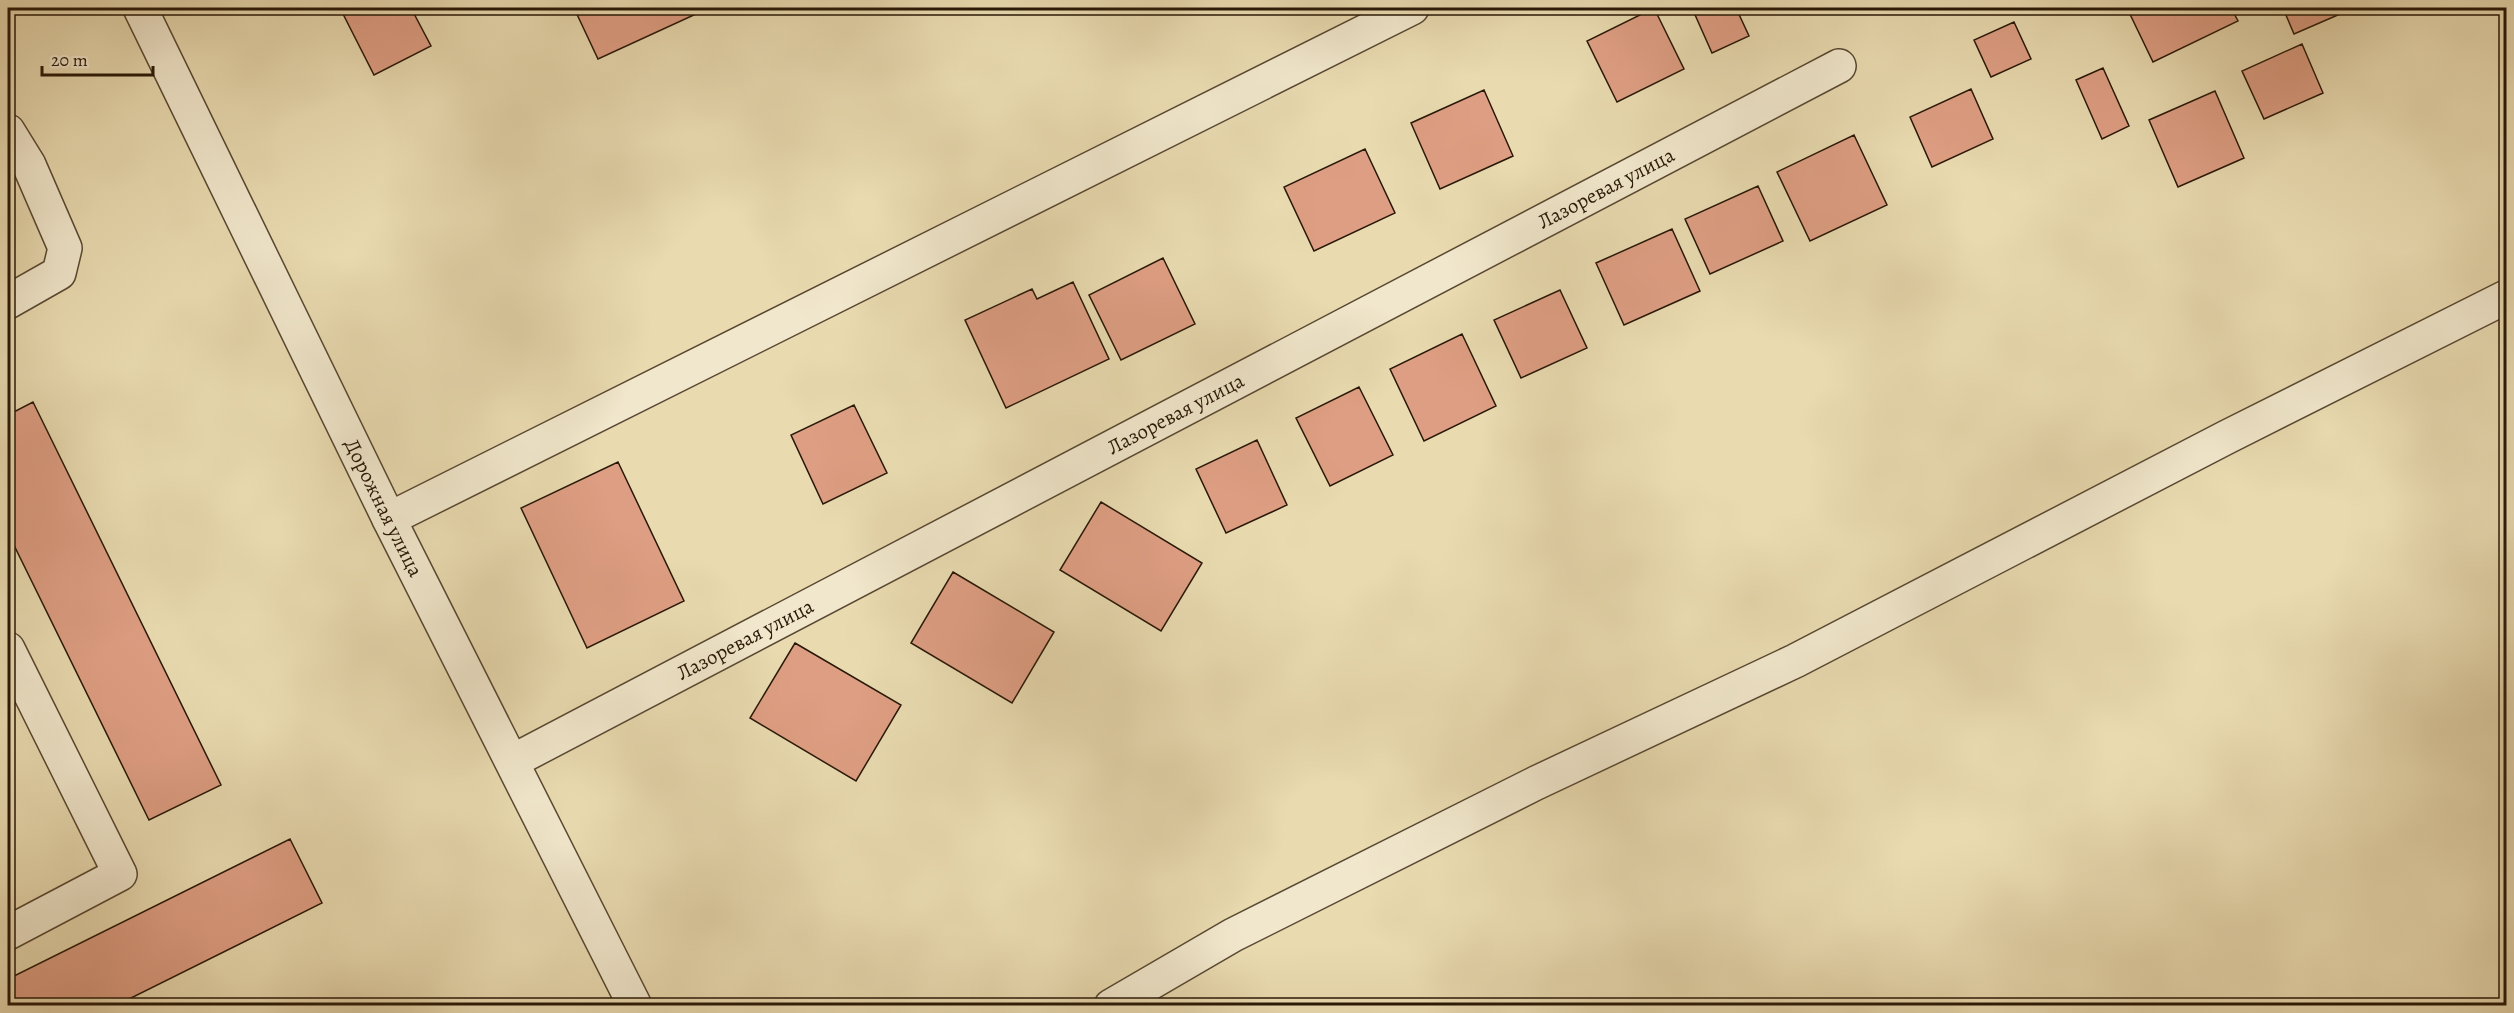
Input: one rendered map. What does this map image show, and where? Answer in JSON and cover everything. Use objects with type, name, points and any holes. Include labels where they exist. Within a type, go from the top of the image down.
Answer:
[{"type":"street","name":"Дорожная улица","points":[[140,8],[389,519],[635,1005]]},
{"type":"street","points":[[389,519],[1412,8]]},
{"type":"street","name":"Лазоревая улица","points":[[513,761],[1839,66]]},
{"type":"street","points":[[8,130],[29,165],[65,248],[59,273],[8,302]]},
{"type":"street","points":[[1112,1005],[1233,935],[1536,783],[1795,661],[2227,437],[2506,297]]},
{"type":"street","points":[[8,649],[120,874],[8,933]]},
{"type":"building","points":[[340,8],[411,8],[431,46],[374,75]]},
{"type":"building","points":[[574,8],[709,8],[598,59]]},
{"type":"building","points":[[1654,8],[1684,69],[1617,102],[1587,41]]},
{"type":"building","points":[[1692,8],[1736,8],[1749,36],[1712,53]]},
{"type":"building","points":[[2127,8],[2231,8],[2238,21],[2153,62]]},
{"type":"building","points":[[2283,8],[2354,8],[2294,34]]},
{"type":"building","points":[[2014,22],[2031,59],[1991,77],[1974,40]]},
{"type":"building","points":[[2302,44],[2323,93],[2264,119],[2242,71]]},
{"type":"building","points":[[2103,68],[2129,126],[2102,139],[2076,80]]},
{"type":"building","points":[[1971,89],[1993,139],[1932,167],[1910,117]]},
{"type":"building","points":[[1484,90],[1513,156],[1440,189],[1411,123]]},
{"type":"building","points":[[2215,91],[2244,158],[2178,187],[2149,120]]},
{"type":"building","points":[[1854,135],[1887,205],[1810,241],[1777,172]]},
{"type":"building","points":[[1365,149],[1395,213],[1314,251],[1284,187]]},
{"type":"building","points":[[1758,186],[1783,241],[1710,274],[1685,219]]},
{"type":"building","points":[[1672,229],[1700,291],[1624,325],[1596,263]]},
{"type":"building","points":[[1163,258],[1195,324],[1121,360],[1089,295]]},
{"type":"building","points":[[1073,282],[1109,359],[1006,408],[965,320],[1032,289],[1037,299]]},
{"type":"building","points":[[1560,290],[1587,348],[1521,378],[1494,320]]},
{"type":"building","points":[[1462,334],[1496,406],[1424,441],[1390,369]]},
{"type":"building","points":[[1359,387],[1393,455],[1330,486],[1296,418]]},
{"type":"building","points":[[33,402],[221,785],[149,820],[8,533],[8,415]]},
{"type":"building","points":[[854,405],[887,473],[823,504],[791,435]]},
{"type":"building","points":[[1257,440],[1287,505],[1226,533],[1196,469]]},
{"type":"building","points":[[618,462],[684,601],[587,648],[521,508]]},
{"type":"building","points":[[1101,502],[1202,563],[1161,631],[1060,570]]},
{"type":"building","points":[[953,572],[1054,632],[1012,703],[911,643]]},
{"type":"building","points":[[795,643],[901,705],[856,781],[750,718]]},
{"type":"building","points":[[290,839],[322,903],[115,1006],[8,1006],[8,979]]}]
